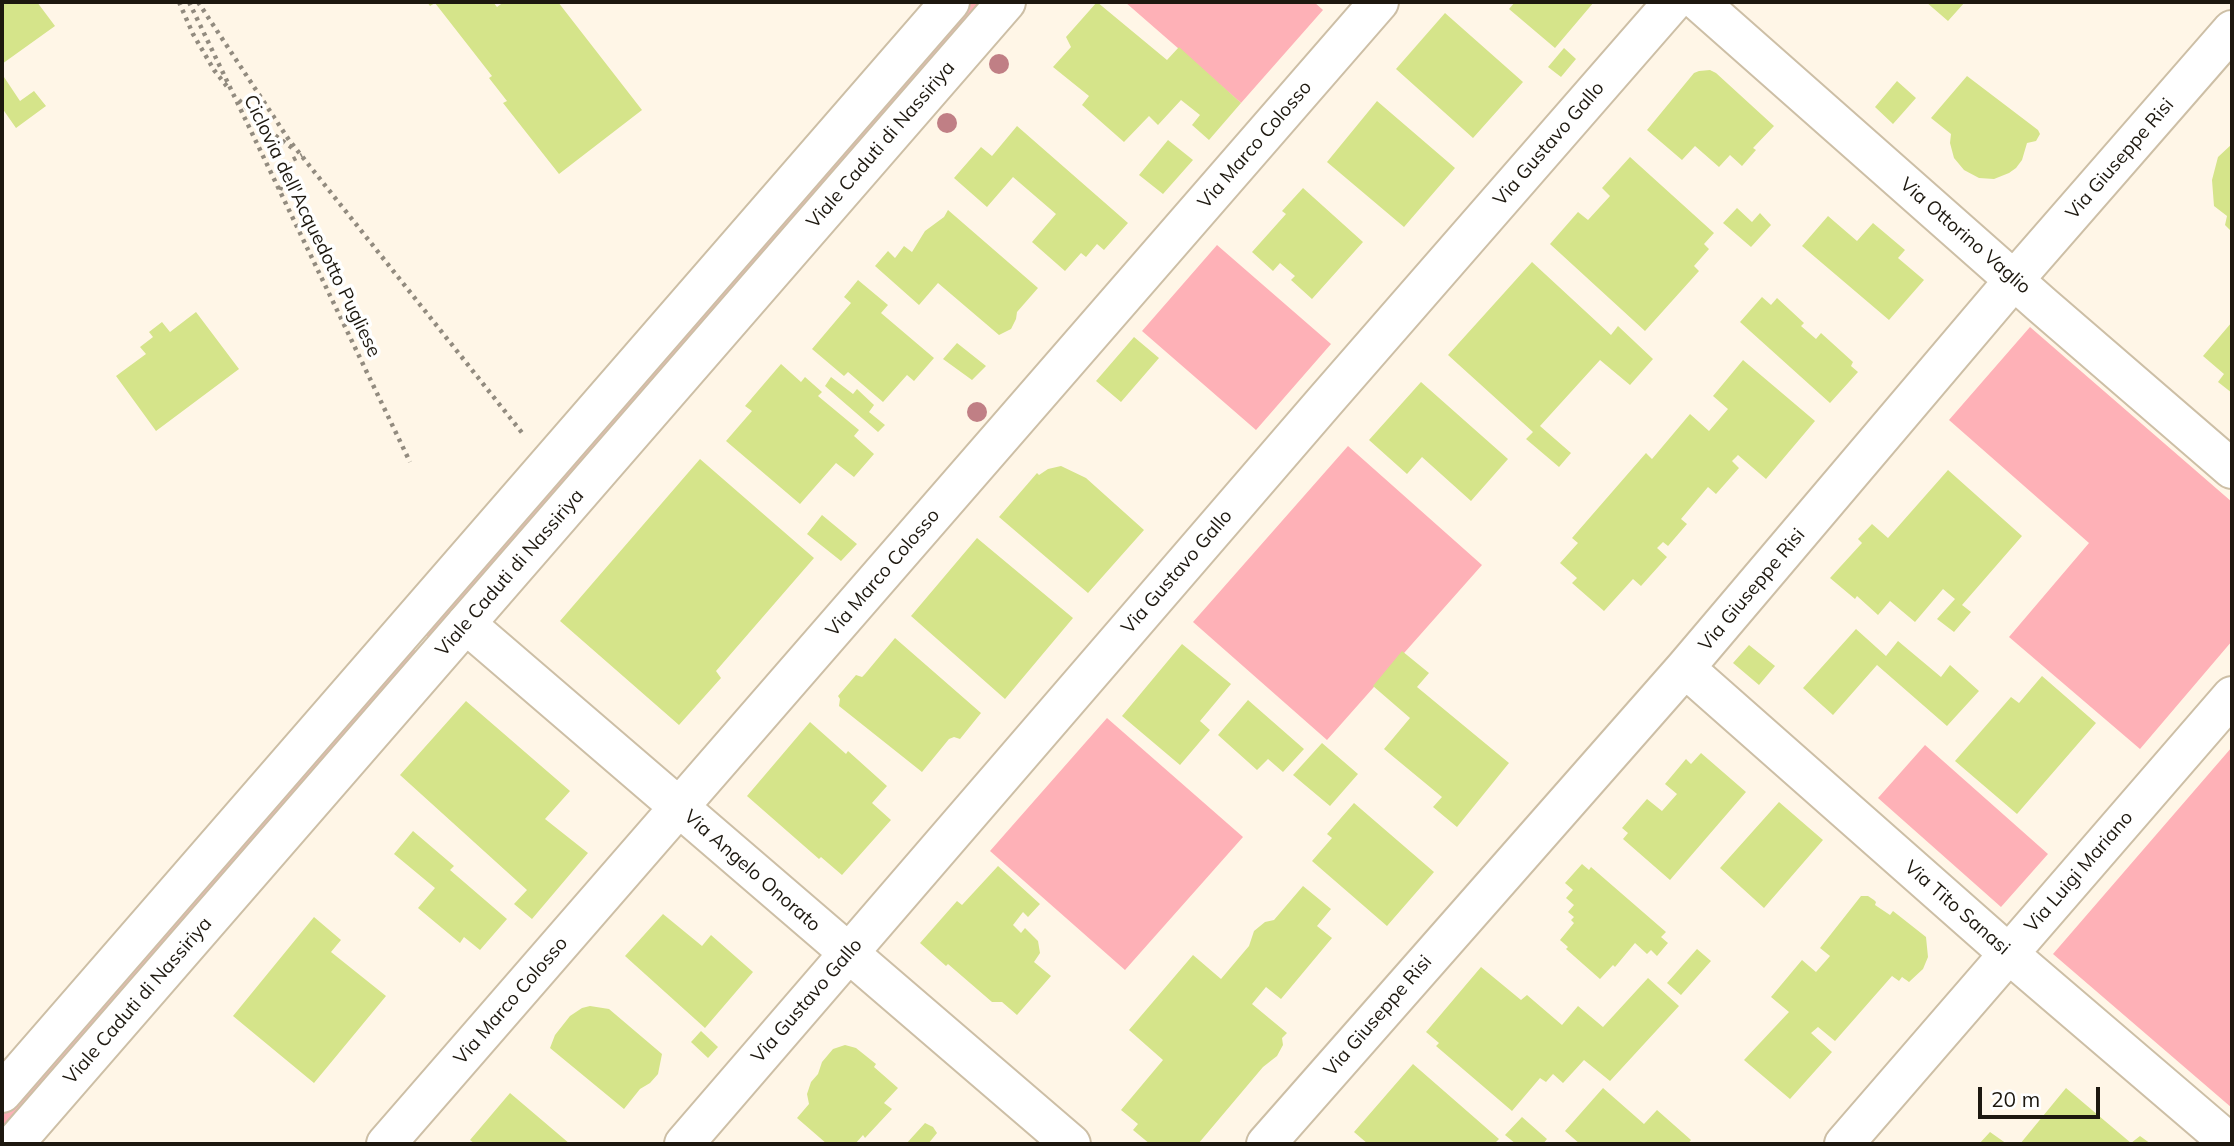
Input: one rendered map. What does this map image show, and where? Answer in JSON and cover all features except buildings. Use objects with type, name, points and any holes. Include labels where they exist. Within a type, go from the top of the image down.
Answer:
[{"type":"street","points":[[2,1093],[950,2]]},
{"type":"street","name":"Viale Caduti di Nassiriya","points":[[14,1144],[1006,2]]},
{"type":"street","name":"Via Marco Colosso","points":[[386,1144],[1379,2]]},
{"type":"street","name":"Via Gustavo Gallo","points":[[684,1144],[1673,2]]},
{"type":"street","name":"Via Ottorino Vaglio","points":[[1699,2],[2232,469]]},
{"type":"street","name":"Via Giuseppe Risi","points":[[1266,1144],[1685,668],[2014,280],[2232,30]]},
{"type":"street","name":"Via Angelo Onorato","points":[[466,624],[1071,1144]]},
{"type":"street","name":"Via Tito Sanasi","points":[[1685,668],[2009,954],[2231,1144]]},
{"type":"street","name":"Via Luigi Mariano","points":[[1844,1144],[2232,696]]},
{"type":"path","points":[[180,2],[193,34],[214,70],[234,96],[269,131],[302,155]]},
{"type":"path","name":"Ciclovia dell'Acquedotto Pugliese","points":[[189,2],[410,462]]},
{"type":"path","points":[[198,2],[289,140],[549,464]]},
{"type":"path","points":[[279,190],[290,162],[302,155]]},
{"type":"shaded area","points":[[968,2],[988,2],[434,642],[422,632]]},
{"type":"shaded area","points":[[1125,2],[1314,2],[1323,10],[1241,103]]},
{"type":"shaded area","points":[[1217,245],[1331,344],[1256,430],[1142,331]]},
{"type":"shaded area","points":[[2030,327],[2232,502],[2232,641],[2140,749],[2009,637],[2089,543],[1949,420]]},
{"type":"shaded area","points":[[1348,446],[1482,565],[1327,740],[1193,622]]},
{"type":"shaded area","points":[[410,646],[420,655],[2,1137],[2,1116]]},
{"type":"shaded area","points":[[1107,718],[1243,837],[1125,970],[990,851]]},
{"type":"shaded area","points":[[1925,745],[2048,854],[2001,907],[1878,798]]},
{"type":"shaded area","points":[[2232,747],[2232,1108],[2053,954]]}]
